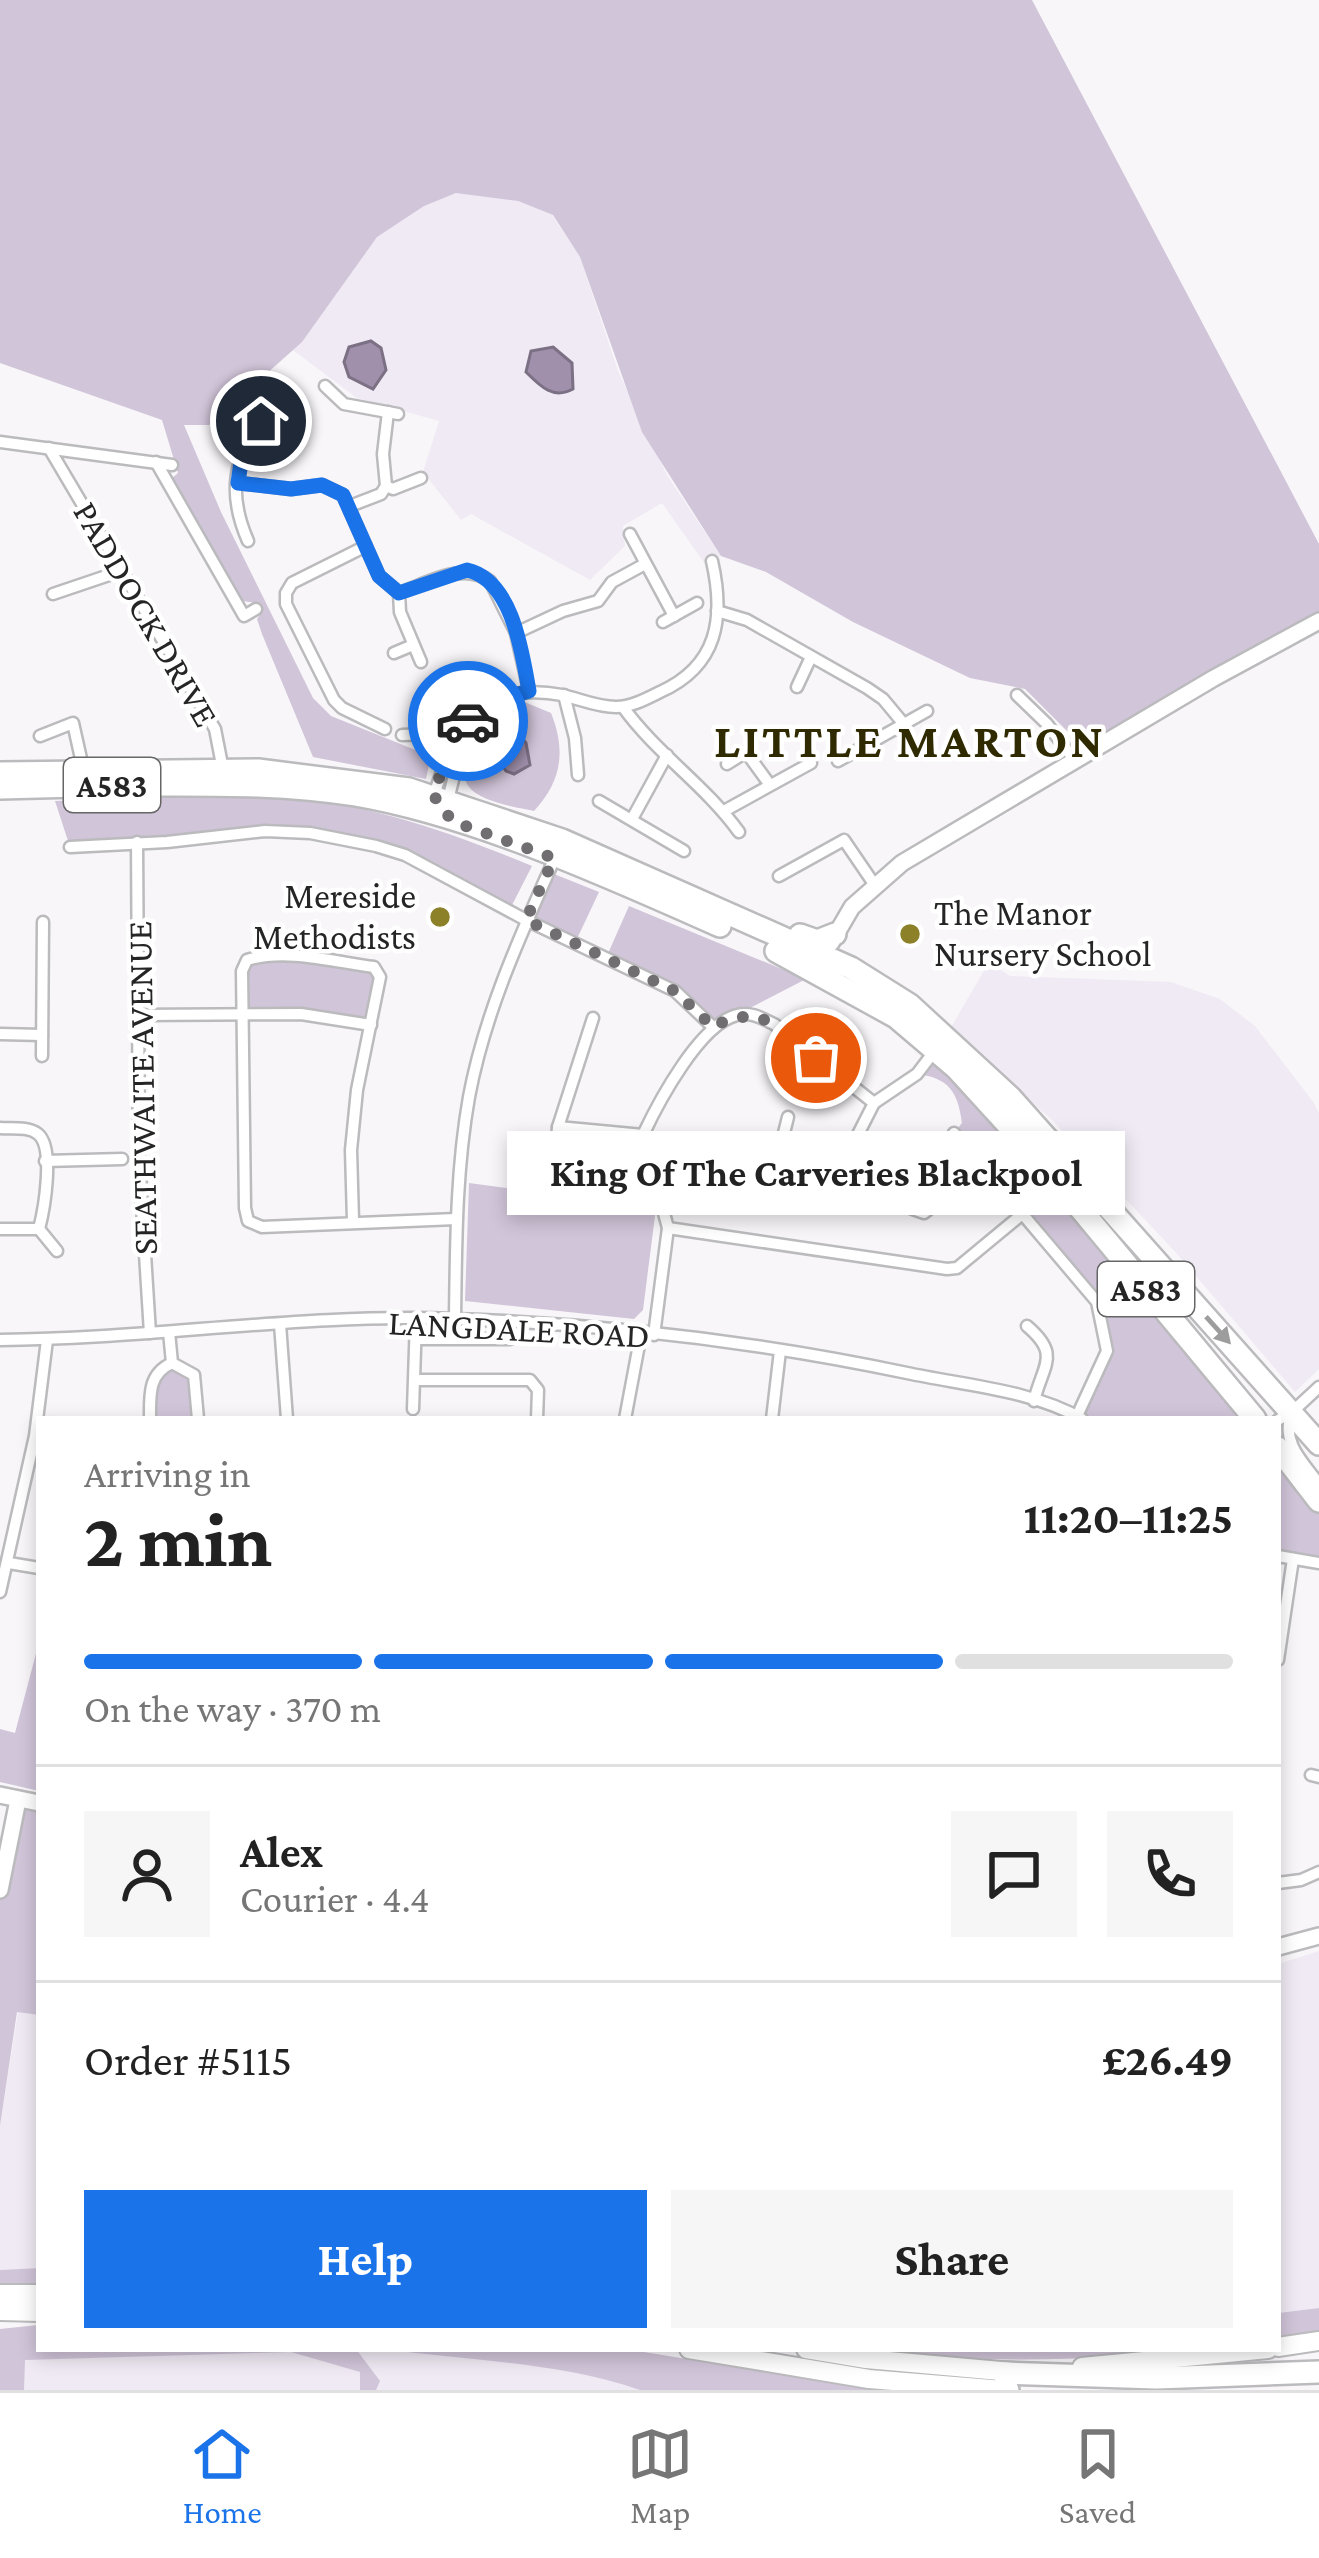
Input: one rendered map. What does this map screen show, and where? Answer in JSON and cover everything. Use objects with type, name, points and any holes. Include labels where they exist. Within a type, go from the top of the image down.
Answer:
[{"type":"highway","name":"A583","points":[[0,773],[223,778],[438,807],[720,910],[910,1005],[1010,1097],[1285,1416],[1319,1444]]},
{"type":"highway","name":"A583","points":[[0,788],[223,778]]},
{"type":"highway","name":"A583","points":[[558,849],[699,916],[822,964],[936,1049],[1004,1118],[1252,1416]]},
{"type":"highway","name":"A583","points":[[720,910],[738,909],[810,939],[824,940],[835,934]]},
{"type":"highway","points":[[1281,1452],[1319,1502]]},
{"type":"highway","points":[[1005,2384],[1319,2372]]},
{"type":"main road","points":[[0,2294],[36,2306]]},
{"type":"main road","points":[[0,2312],[36,2306]]},
{"type":"main road","points":[[0,2321],[36,2306]]},
{"type":"main road","points":[[1281,2347],[1319,2341]]},
{"type":"main road","points":[[706,2352],[960,2389],[1245,2352]]},
{"type":"main road","points":[[823,2352],[1005,2384]]},
{"type":"street","points":[[325,386],[344,404],[393,413],[383,454],[386,486],[381,494],[350,506]]},
{"type":"street","points":[[248,542],[235,506],[240,459],[247,439],[283,402]]},
{"type":"street","points":[[0,442],[172,465]]},
{"type":"street","name":"PADDOCK DRIVE","points":[[50,448],[215,728],[223,778]]},
{"type":"street","points":[[156,462],[244,616],[256,609]]},
{"type":"street","points":[[386,486],[393,489],[421,478]]},
{"type":"street","points":[[238,483],[291,489],[322,485],[343,495],[379,576],[399,593],[400,612],[421,662]]},
{"type":"street","points":[[629,534],[668,619],[697,603]]},
{"type":"street","points":[[365,546],[305,574],[286,593],[290,616],[342,709],[385,729]]},
{"type":"street","points":[[402,735],[458,733],[484,707],[529,691],[623,707],[674,686],[698,668],[709,650],[720,597],[712,560]]},
{"type":"street","points":[[516,633],[598,601],[612,582],[645,564]]},
{"type":"street","points":[[52,594],[121,571]]},
{"type":"street","points":[[399,593],[458,572],[475,572],[490,580],[516,633],[529,691]]},
{"type":"street","points":[[718,611],[747,620],[883,699],[903,722]]},
{"type":"street","points":[[822,964],[852,907],[902,863],[1319,621]]},
{"type":"street","points":[[394,653],[413,645]]},
{"type":"street","points":[[313,662],[326,656]]},
{"type":"street","points":[[796,687],[811,657]]},
{"type":"street","points":[[564,695],[578,775]]},
{"type":"street","points":[[1017,695],[1076,762]]},
{"type":"street","points":[[623,707],[649,743],[667,755],[739,832]]},
{"type":"street","points":[[838,761],[927,711]]},
{"type":"street","points":[[40,736],[74,723],[84,772]]},
{"type":"street","points":[[438,807],[460,752],[458,733]]},
{"type":"street","points":[[728,764],[746,752],[770,785]]},
{"type":"street","points":[[632,819],[667,755]]},
{"type":"street","points":[[724,812],[811,763]]},
{"type":"street","points":[[599,801],[684,851]]},
{"type":"street","points":[[70,847],[265,831],[347,840],[405,855],[526,920],[675,991],[713,1027]]},
{"type":"street","points":[[779,877],[844,840],[874,884]]},
{"type":"street","name":"SEATHWAITE AVENUE","points":[[137,842],[139,1159],[150,1333]]},
{"type":"street","points":[[455,1319],[456,1219],[469,1095],[493,1006],[558,849]]},
{"type":"street","points":[[42,1056],[43,922]]},
{"type":"street","points":[[353,1221],[351,1150],[357,1090],[380,977],[374,967],[314,958],[259,956],[247,960],[242,970],[248,1221],[262,1227],[456,1219]]},
{"type":"street","points":[[139,1015],[301,1014],[371,1025]]},
{"type":"street","points":[[626,1416],[668,1228],[643,1135],[703,1037],[736,1015],[749,1014],[774,1024],[874,1103]]},
{"type":"street","points":[[554,1190],[558,1127],[592,1018]]},
{"type":"street","points":[[0,1034],[42,1035]]},
{"type":"street","points":[[845,1160],[874,1103],[917,1074],[936,1049]]},
{"type":"street","points":[[794,1081],[816,1058]]},
{"type":"street","points":[[788,1118],[783,1137],[792,1147],[812,1156],[845,1160],[860,1181],[910,1209],[924,1213],[937,1203]]},
{"type":"street","points":[[558,1127],[643,1135]]},
{"type":"street","points":[[0,1128],[26,1129],[39,1135],[44,1144],[47,1202],[39,1229]]},
{"type":"street","points":[[954,1133],[1097,1303],[1107,1351],[1080,1416]]},
{"type":"street","points":[[45,1161],[122,1159]]},
{"type":"street","points":[[668,1228],[947,1269],[957,1268],[1022,1215]]},
{"type":"street","points":[[0,1228],[39,1229],[57,1251]]},
{"type":"street","points":[[413,1409],[416,1319]]},
{"type":"street","name":"LANGDALE ROAD","points":[[0,1340],[455,1319],[647,1334],[780,1351],[1034,1401],[1077,1416]]},
{"type":"street","points":[[417,1339],[510,1340],[511,1323]]},
{"type":"street","points":[[280,1324],[286,1416]]},
{"type":"street","points":[[1027,1326],[1045,1341],[1049,1351],[1034,1401]]},
{"type":"street","points":[[169,1332],[172,1363]]},
{"type":"street","points":[[38,1416],[47,1340]]},
{"type":"street","points":[[772,1416],[780,1351]]},
{"type":"street","points":[[150,1416],[150,1387],[161,1368],[172,1363]]},
{"type":"street","points":[[172,1363],[194,1375],[199,1416]]},
{"type":"street","points":[[417,1380],[530,1380],[551,1387]]},
{"type":"street","points":[[537,1386],[537,1416]]},
{"type":"street","points":[[1319,1388],[1285,1416],[1290,1441],[1319,1484]]},
{"type":"street","points":[[0,1592],[36,1428]]},
{"type":"street","points":[[1281,1557],[1319,1563]]},
{"type":"street","points":[[1281,1640],[1293,1559]]},
{"type":"street","points":[[9,1563],[36,1568]]},
{"type":"street","points":[[0,1796],[36,1803]]},
{"type":"street","points":[[0,1890],[18,1800]]},
{"type":"street","points":[[1281,1883],[1319,1872]]},
{"type":"street","points":[[1281,1946],[1319,1936]]},
{"type":"shaded area","points":[[0,0],[1032,0],[1319,544],[1319,621],[1081,745],[1025,689],[970,678],[853,622],[766,572],[721,556],[642,432],[580,257],[553,215],[518,201],[456,193],[424,206],[377,237],[302,342],[209,425],[184,425],[221,512],[313,698],[331,716],[418,751],[429,765],[426,779],[313,757],[262,634],[257,619],[262,612],[256,603],[243,601],[171,479],[178,473],[162,420],[0,363]]},
{"type":"shaded area","points":[[461,192],[518,201],[552,215],[580,257],[618,371],[667,475],[721,556],[705,564],[662,503],[623,526],[625,546],[590,580],[471,514],[461,520],[423,472],[439,421],[357,398],[290,348],[373,234],[415,206]]},
{"type":"shaded area","points":[[371,341],[381,348],[386,370],[373,389],[349,377],[344,362],[349,347]]},
{"type":"shaded area","points":[[553,347],[572,363],[573,389],[566,392],[547,390],[526,372],[531,351]]},
{"type":"shaded area","points":[[522,701],[551,713],[559,740],[556,777],[534,811],[482,797],[469,787],[464,771],[480,720],[498,706]]},
{"type":"shaded area","points":[[503,729],[517,732],[526,743],[530,765],[514,774],[506,771],[491,748],[496,733]]},
{"type":"shaded area","points":[[270,796],[338,804],[436,830],[532,866],[509,911],[405,855],[310,833],[70,847],[55,801]]},
{"type":"shaded area","points":[[554,874],[599,892],[575,943],[533,924]]},
{"type":"shaded area","points":[[629,906],[806,979],[713,1027],[675,991],[606,958]]},
{"type":"shaded area","points":[[259,956],[374,967],[380,977],[371,1025],[337,1018],[243,1015],[247,960]]},
{"type":"shaded area","points":[[989,962],[1010,976],[1171,982],[1220,999],[1255,1026],[1314,1103],[1319,1113],[1319,1369],[1295,1392],[1178,1255],[1053,1121],[950,1029]]},
{"type":"shaded area","points":[[936,1049],[1252,1416],[1077,1416],[1107,1351],[1097,1302],[954,1133],[962,1123],[950,1088],[917,1074]]},
{"type":"shaded area","points":[[469,1183],[656,1208],[643,1310],[634,1319],[465,1301]]},
{"type":"shaded area","points":[[172,1363],[194,1375],[198,1416],[150,1416],[150,1387]]},
{"type":"shaded area","points":[[1281,1452],[1319,1501],[1319,1563],[1281,1557]]},
{"type":"shaded area","points":[[36,1653],[36,1790],[0,1782],[0,1729],[15,1733]]},
{"type":"shaded area","points":[[17,1807],[36,1810],[36,2015],[17,2012],[0,2126],[0,1890]]},
{"type":"shaded area","points":[[1319,1951],[1319,2308],[1281,2313],[1281,1963]]},
{"type":"shaded area","points":[[18,2012],[36,2015],[36,2268],[0,2270],[0,2126]]},
{"type":"shaded area","points":[[36,2268],[36,2286],[0,2286],[0,2270]]},
{"type":"shaded area","points":[[1319,2308],[1319,2333],[1281,2339],[1281,2313]]},
{"type":"shaded area","points":[[36,2325],[36,2352],[644,2352],[878,2390],[0,2390],[0,2329]]},
{"type":"shaded area","points":[[36,2325],[36,2352],[291,2352],[25,2360],[24,2390],[0,2390],[0,2329]]},
{"type":"shaded area","points":[[291,2352],[358,2352],[380,2381],[376,2390],[360,2390],[360,2372]]},
{"type":"shaded area","points":[[410,2352],[644,2352],[878,2390],[640,2390],[546,2368]]},
{"type":"shaded area","points":[[889,2352],[1169,2352],[1029,2360]]},
{"type":"way so far","points":[[468,721],[447,750],[434,796],[452,821],[554,858],[526,920],[675,991],[713,1027],[749,1014],[774,1024],[816,1058]]},
{"type":"place","name":"Mereside Methodists","points":[[440,917]]},
{"type":"place","name":"The Manor Nursery School","points":[[910,934]]},
{"type":"place","name":"King Of The Carveries Blackpool","points":[[816,1058]]},
{"type":"district","name":"LITTLE MARTON","points":[[910,740]]},
{"type":"route","points":[[261,421],[243,448],[238,483],[291,489],[322,485],[343,495],[379,576],[399,593],[467,570],[490,580],[516,633],[529,691],[495,701],[468,721]]}]
